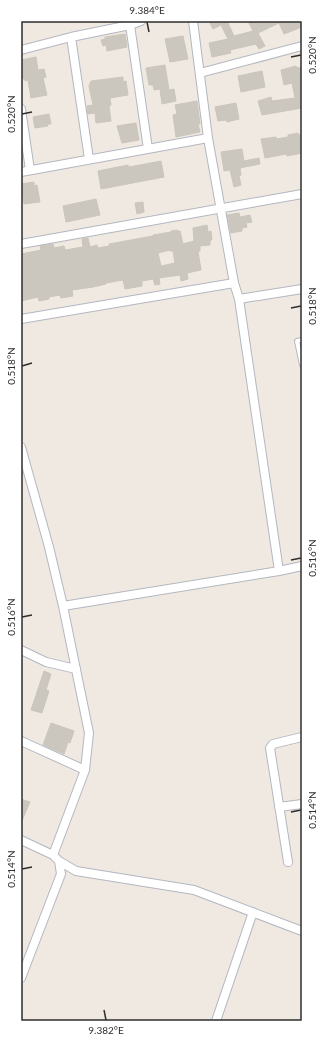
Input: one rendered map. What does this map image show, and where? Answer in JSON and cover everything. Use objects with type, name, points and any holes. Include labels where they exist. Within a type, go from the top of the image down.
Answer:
[{"type":"street","points":[[21,50],[71,37],[130,26],[141,21]]},
{"type":"street","points":[[193,21],[208,138],[234,283],[239,299],[279,571]]},
{"type":"street","points":[[130,26],[148,149]]},
{"type":"street","points":[[71,37],[89,159]]},
{"type":"street","points":[[200,73],[302,46]]},
{"type":"street","points":[[21,109],[30,170]]},
{"type":"street","points":[[21,172],[208,138]]},
{"type":"street","points":[[21,244],[302,194]]},
{"type":"street","points":[[21,319],[234,283]]},
{"type":"street","points":[[239,299],[302,289]]},
{"type":"street","points":[[21,447],[49,547],[63,606],[89,733],[85,770],[53,855]]},
{"type":"street","points":[[63,606],[302,566]]},
{"type":"street","points":[[21,650],[46,662],[76,669]]},
{"type":"street","points":[[288,862],[270,748],[273,744],[302,737]]},
{"type":"street","points":[[21,741],[85,770]]},
{"type":"street","points":[[279,807],[302,804]]},
{"type":"street","points":[[21,840],[53,855],[59,861],[76,871]]},
{"type":"street","points":[[21,978],[24,964],[61,874],[59,861]]},
{"type":"street","points":[[61,874],[76,871],[194,890],[302,931]]},
{"type":"street","points":[[216,1021],[253,912]]},
{"type":"lane","points":[[302,340],[297,340],[302,365]]},
{"type":"building","points":[[209,21],[231,21],[228,23],[234,36],[253,31],[248,21],[302,21],[302,27],[284,34],[279,23],[258,33],[265,46],[259,49],[256,44],[230,50],[231,53],[212,57],[209,43],[228,39],[221,25],[213,29]]},
{"type":"building","points":[[125,34],[127,47],[107,51],[106,45],[103,46],[101,40],[105,39],[105,37]]},
{"type":"building","points":[[183,36],[188,59],[170,62],[165,39]]},
{"type":"building","points":[[36,57],[38,70],[44,69],[46,77],[43,78],[47,95],[31,98],[28,80],[25,81],[25,79],[23,79],[21,68],[23,67],[21,60]]},
{"type":"building","points":[[165,65],[169,90],[174,89],[176,101],[162,104],[160,89],[154,90],[153,85],[149,85],[146,68]]},
{"type":"building","points":[[296,66],[297,68],[302,67],[302,87],[300,87],[302,108],[262,115],[258,101],[271,97],[272,101],[295,98],[292,83],[284,85],[281,70]]},
{"type":"building","points":[[262,71],[265,87],[241,92],[238,76]]},
{"type":"building","points":[[123,77],[123,82],[126,81],[128,95],[110,98],[111,105],[109,106],[111,121],[96,123],[95,113],[88,114],[87,106],[93,105],[89,86],[91,81]]},
{"type":"building","points":[[197,101],[200,124],[198,124],[200,132],[176,137],[173,115],[177,114],[175,105]]},
{"type":"building","points":[[236,103],[239,119],[227,122],[226,120],[218,121],[215,107]]},
{"type":"building","points":[[49,114],[51,124],[47,124],[48,126],[35,128],[33,117]]},
{"type":"building","points":[[136,123],[139,140],[122,143],[117,126]]},
{"type":"building","points":[[298,133],[298,135],[302,134],[302,153],[265,158],[261,139],[276,137],[277,139]]},
{"type":"building","points":[[242,149],[244,161],[259,158],[260,164],[240,168],[241,175],[239,176],[241,185],[234,187],[230,170],[224,171],[221,152]]},
{"type":"building","points":[[161,161],[164,177],[101,189],[98,171],[128,165],[129,167]]},
{"type":"building","points":[[34,182],[34,186],[37,185],[40,202],[24,204],[21,184]]},
{"type":"building","points":[[96,199],[100,215],[66,222],[63,206]]},
{"type":"building","points":[[143,202],[144,212],[137,214],[135,203]]},
{"type":"building","points":[[239,213],[240,217],[250,215],[252,222],[246,223],[247,227],[242,228],[242,231],[231,233],[227,215]]},
{"type":"building","points":[[207,225],[208,232],[211,231],[212,240],[210,240],[210,245],[200,246],[200,251],[198,251],[201,270],[187,273],[188,279],[181,281],[180,275],[159,278],[160,284],[155,285],[153,279],[142,281],[142,286],[125,289],[123,280],[72,290],[73,296],[61,298],[60,295],[39,301],[38,297],[21,301],[21,254],[41,250],[40,246],[53,244],[54,248],[64,246],[65,250],[83,247],[82,239],[88,238],[90,247],[97,245],[98,248],[109,246],[109,244],[177,230],[180,231],[183,244],[194,241],[193,228]],"holes":[[[173,251],[175,263],[161,266],[158,253]]]},
{"type":"building","points":[[44,671],[51,674],[46,690],[49,691],[42,713],[31,710]]},
{"type":"building","points":[[51,723],[74,731],[64,754],[43,745]]},
{"type":"building","points":[[21,799],[30,802],[21,823]]}]
